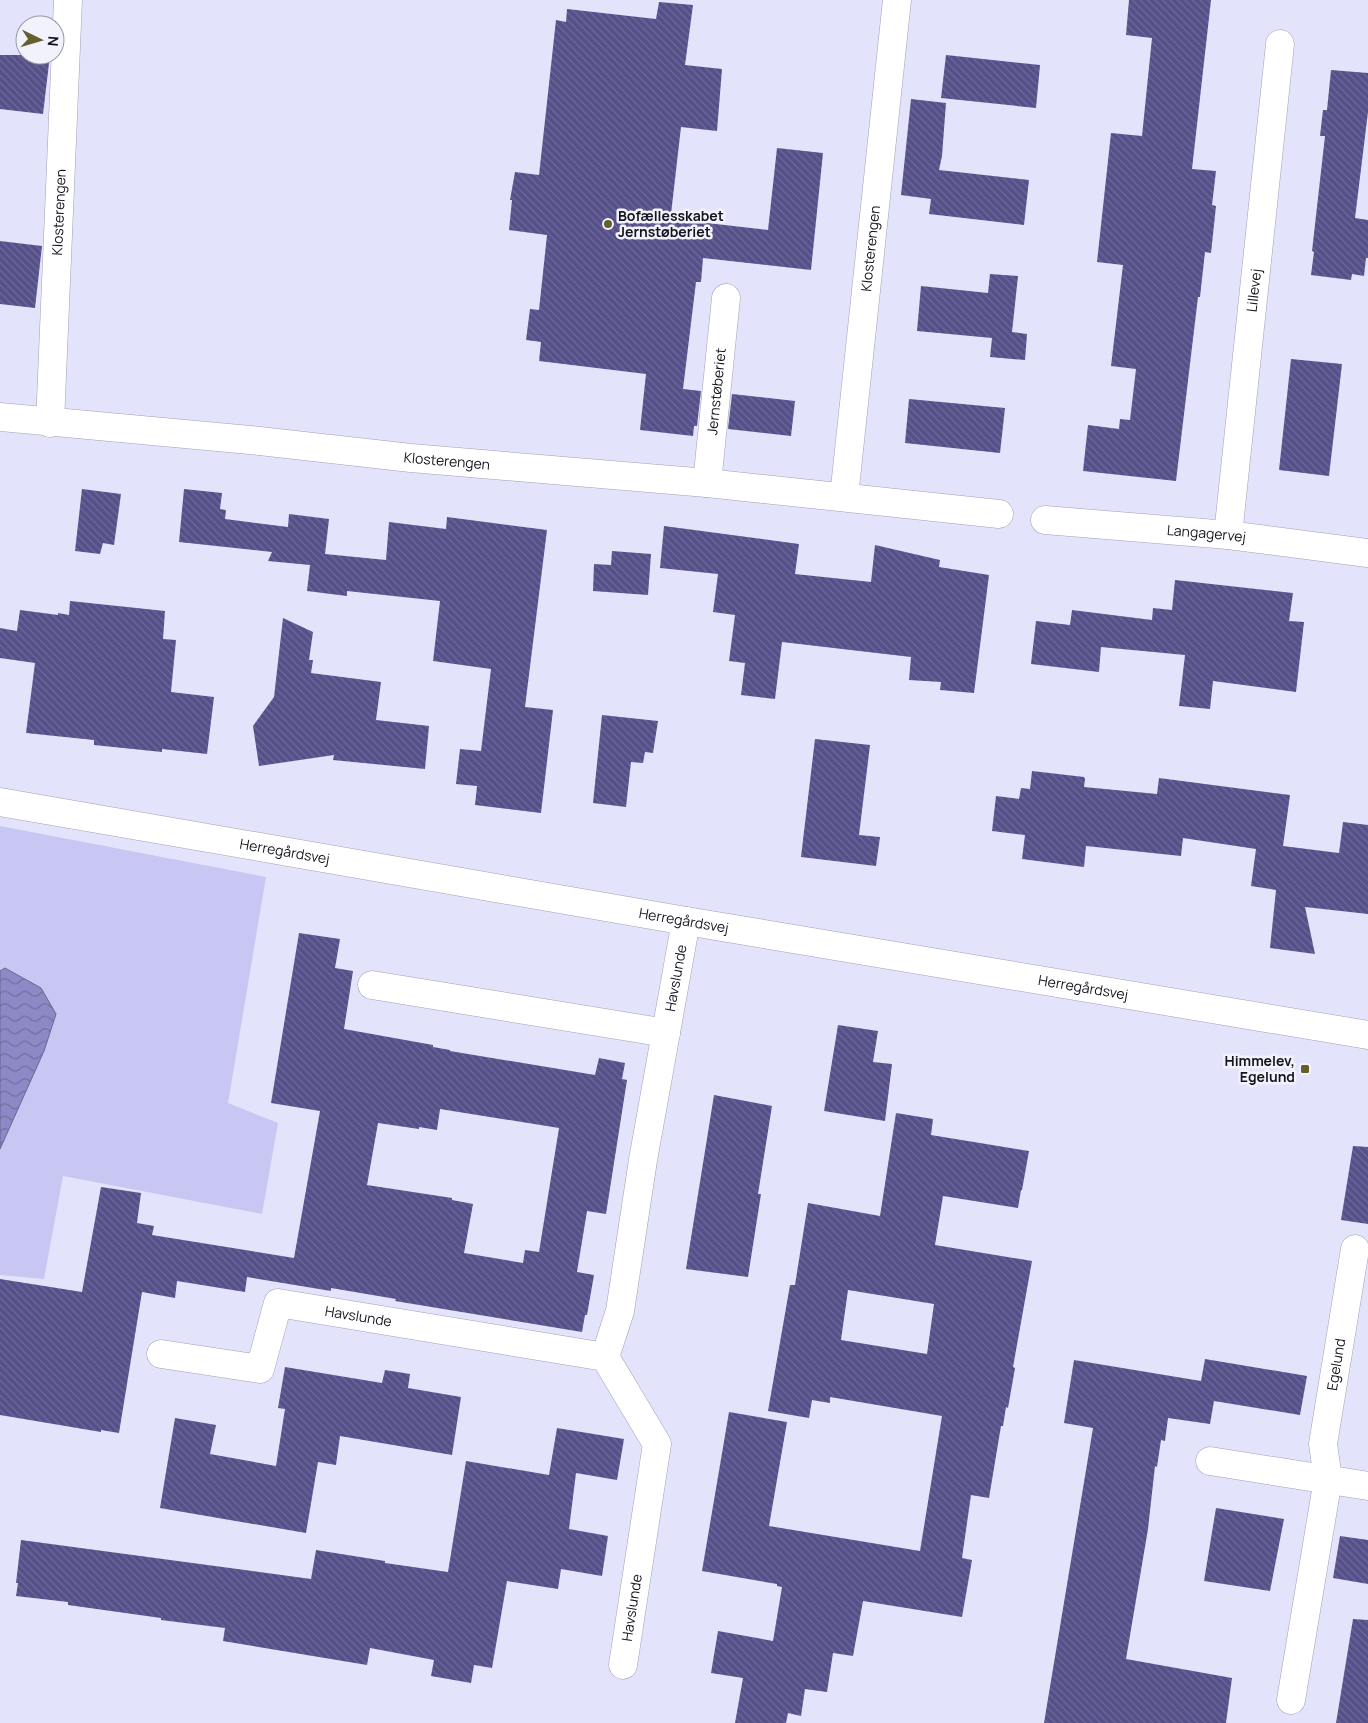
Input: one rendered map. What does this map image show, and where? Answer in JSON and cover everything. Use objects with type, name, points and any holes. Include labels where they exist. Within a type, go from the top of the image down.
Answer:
[{"type":"street","name":"Klosterengen","points":[[50,423],[68,0]]},
{"type":"street","name":"Klosterengen","points":[[844,497],[897,0]]},
{"type":"street","name":"Lillevej","points":[[1228,535],[1280,44]]},
{"type":"street","name":"Jernstøberiet","points":[[707,483],[726,298]]},
{"type":"street","name":"Klosterengen","points":[[0,417],[250,440],[411,458],[707,483],[999,514]]},
{"type":"street","name":"Langagervej","points":[[1045,520],[1228,535],[1368,553]]},
{"type":"street","name":"Herregårdsvej","points":[[0,802],[686,921],[1368,1035]]},
{"type":"street","name":"Havslunde","points":[[623,1666],[657,1444],[605,1357],[620,1311],[644,1160],[686,921]]},
{"type":"street","points":[[372,985],[666,1033]]},
{"type":"street","name":"Egelund","points":[[1291,1700],[1328,1479],[1323,1444],[1355,1249]]},
{"type":"street","name":"Havslunde","points":[[162,1354],[260,1370],[278,1303],[605,1357]]},
{"type":"street","points":[[1210,1461],[1368,1486]]},
{"type":"shaded area","points":[[0,826],[266,877],[228,1103],[278,1123],[262,1214],[63,1176],[44,1279],[0,1275]]},
{"type":"water","points":[[5,968],[41,988],[56,1014],[44,1051],[0,1149],[0,971]]},
{"type":"building","points":[[1129,0],[1211,0],[1192,169],[1216,171],[1212,205],[1216,206],[1211,253],[1205,252],[1200,297],[1198,297],[1176,481],[1083,471],[1088,425],[1119,429],[1120,419],[1130,420],[1136,369],[1111,366],[1123,265],[1097,262],[1111,133],[1142,136],[1152,38],[1126,35]]},
{"type":"building","name":"Bofællesskabet Jernstøberiet","points":[[659,2],[693,5],[685,65],[722,69],[717,131],[681,127],[671,214],[708,218],[707,223],[768,230],[777,148],[823,153],[811,270],[703,258],[701,282],[696,282],[683,389],[701,391],[697,426],[694,426],[693,436],[640,430],[646,374],[539,361],[541,342],[526,340],[530,309],[539,310],[547,235],[509,230],[512,200],[510,200],[515,172],[539,175],[556,20],[566,22],[567,9],[656,19]]},
{"type":"building","points":[[0,55],[15,55],[15,65],[49,65],[43,114],[0,109]]},
{"type":"building","points":[[946,55],[1040,65],[1036,108],[941,98]]},
{"type":"building","points":[[1331,70],[1368,73],[1368,112],[1355,218],[1368,220],[1368,258],[1366,258],[1364,276],[1352,274],[1351,280],[1311,275],[1325,136],[1320,136],[1323,110],[1327,110]]},
{"type":"building","points":[[911,99],[946,103],[942,156],[939,170],[1029,180],[1024,225],[929,214],[931,199],[901,195]]},
{"type":"building","points":[[0,241],[42,246],[35,308],[0,304]]},
{"type":"building","points":[[990,274],[1018,276],[1012,332],[1027,334],[1025,360],[990,357],[992,338],[917,331],[921,286],[988,293]]},
{"type":"building","points":[[1291,359],[1342,364],[1329,476],[1279,470]]},
{"type":"building","points":[[732,394],[795,401],[791,436],[728,429]]},
{"type":"building","points":[[909,399],[1005,408],[1000,453],[905,443]]},
{"type":"building","points":[[82,489],[121,494],[114,545],[103,543],[100,554],[75,551]]},
{"type":"building","points":[[184,489],[222,493],[220,509],[226,510],[225,519],[288,527],[289,514],[329,519],[325,554],[386,560],[389,522],[446,529],[447,517],[547,530],[525,707],[553,710],[541,813],[475,805],[477,786],[456,784],[460,749],[481,751],[491,669],[433,661],[440,601],[347,591],[347,596],[307,591],[310,565],[268,561],[272,552],[179,542]]},
{"type":"building","points":[[664,526],[799,544],[795,574],[871,582],[875,545],[940,560],[939,567],[989,575],[974,693],[940,690],[941,682],[909,680],[911,657],[782,642],[775,699],[741,695],[745,663],[729,661],[735,615],[713,612],[718,574],[660,568]]},
{"type":"building","points":[[612,551],[651,554],[648,595],[593,591],[594,564],[611,565]]},
{"type":"building","points":[[1175,580],[1293,593],[1289,621],[1304,622],[1296,692],[1213,681],[1210,709],[1179,706],[1185,655],[1101,647],[1099,672],[1031,664],[1036,621],[1070,625],[1072,610],[1152,620],[1153,608],[1172,610]]},
{"type":"building","points":[[70,601],[165,611],[163,639],[176,640],[171,692],[214,697],[207,754],[162,749],[162,752],[94,745],[94,740],[26,733],[35,663],[0,658],[0,628],[17,631],[20,610],[69,615]]},
{"type":"building","points":[[283,618],[313,632],[309,660],[313,660],[311,673],[381,682],[376,720],[429,726],[425,769],[333,760],[334,755],[259,766],[253,726],[274,697]]},
{"type":"building","points":[[602,715],[658,721],[653,753],[645,752],[643,763],[631,762],[626,807],[593,803]]},
{"type":"building","points":[[815,739],[870,745],[859,835],[880,837],[876,866],[801,857]]},
{"type":"building","points":[[1032,771],[1084,777],[1084,787],[1157,794],[1159,778],[1290,795],[1283,846],[1339,853],[1343,822],[1368,825],[1368,914],[1305,907],[1315,954],[1270,948],[1276,890],[1251,886],[1256,849],[1183,838],[1181,856],[1086,846],[1084,867],[1022,859],[1025,835],[992,831],[996,796],[1019,799],[1021,788],[1030,789]]},
{"type":"building","points":[[299,933],[340,939],[335,968],[353,971],[344,1029],[433,1045],[433,1047],[450,1051],[595,1075],[599,1058],[625,1063],[622,1079],[627,1080],[606,1214],[587,1211],[577,1272],[594,1275],[582,1332],[395,1301],[396,1299],[331,1288],[331,1291],[247,1277],[245,1292],[177,1281],[175,1298],[142,1292],[119,1433],[101,1430],[101,1432],[0,1415],[0,1279],[82,1292],[101,1187],[141,1193],[137,1223],[154,1226],[152,1235],[294,1258],[320,1111],[271,1103]],"holes":[[[440,1109],[559,1128],[539,1252],[525,1250],[523,1263],[464,1253],[473,1204],[452,1200],[452,1198],[367,1185],[378,1123],[437,1130]]]},
{"type":"building","points":[[838,1025],[878,1031],[873,1062],[892,1064],[885,1121],[824,1111]]},
{"type":"building","points":[[714,1095],[772,1106],[758,1194],[761,1194],[748,1277],[686,1269]]},
{"type":"building","points":[[896,1113],[933,1119],[931,1135],[1029,1151],[1018,1208],[943,1196],[935,1245],[1032,1261],[1013,1367],[1015,1368],[1008,1408],[1006,1407],[1003,1426],[1001,1426],[989,1498],[971,1495],[962,1558],[972,1560],[962,1617],[863,1601],[853,1656],[833,1653],[827,1692],[805,1689],[801,1716],[788,1713],[786,1723],[735,1723],[743,1678],[711,1673],[718,1631],[773,1641],[782,1587],[777,1586],[777,1584],[702,1571],[729,1412],[787,1422],[769,1526],[920,1551],[942,1416],[830,1397],[830,1403],[812,1400],[809,1418],[768,1411],[790,1285],[795,1285],[808,1203],[880,1216]],"holes":[[[848,1290],[934,1304],[927,1354],[841,1340]]]},
{"type":"building","points":[[1353,1146],[1368,1147],[1368,1224],[1341,1220]]},
{"type":"building","points":[[1205,1359],[1307,1376],[1300,1415],[1214,1401],[1210,1424],[1168,1418],[1165,1441],[1161,1440],[1157,1467],[1155,1466],[1148,1529],[1126,1659],[1232,1678],[1226,1723],[1044,1723],[1093,1428],[1064,1423],[1074,1360],[1201,1381]]},
{"type":"building","points":[[285,1367],[382,1383],[385,1370],[410,1374],[408,1388],[461,1397],[452,1455],[340,1436],[336,1465],[318,1462],[306,1533],[160,1508],[175,1418],[216,1425],[210,1454],[276,1466],[285,1409],[278,1408]]},
{"type":"building","points":[[557,1428],[624,1439],[617,1480],[576,1473],[569,1529],[608,1536],[602,1576],[561,1569],[558,1589],[507,1581],[492,1668],[474,1665],[471,1683],[431,1676],[434,1660],[370,1648],[367,1665],[223,1641],[225,1628],[68,1605],[68,1602],[16,1596],[21,1540],[311,1579],[316,1550],[448,1572],[466,1461],[549,1475]]},
{"type":"building","points":[[1216,1508],[1284,1519],[1270,1591],[1204,1581]]},
{"type":"building","points":[[1340,1536],[1368,1540],[1368,1584],[1333,1578]]},
{"type":"building","points":[[1353,1619],[1368,1620],[1368,1723],[1336,1723]]},
{"type":"place","name":"Bofællesskabet Jernstøberiet","points":[[608,224]]},
{"type":"place","name":"Himmelev, Egelund","points":[[1305,1069]]}]
